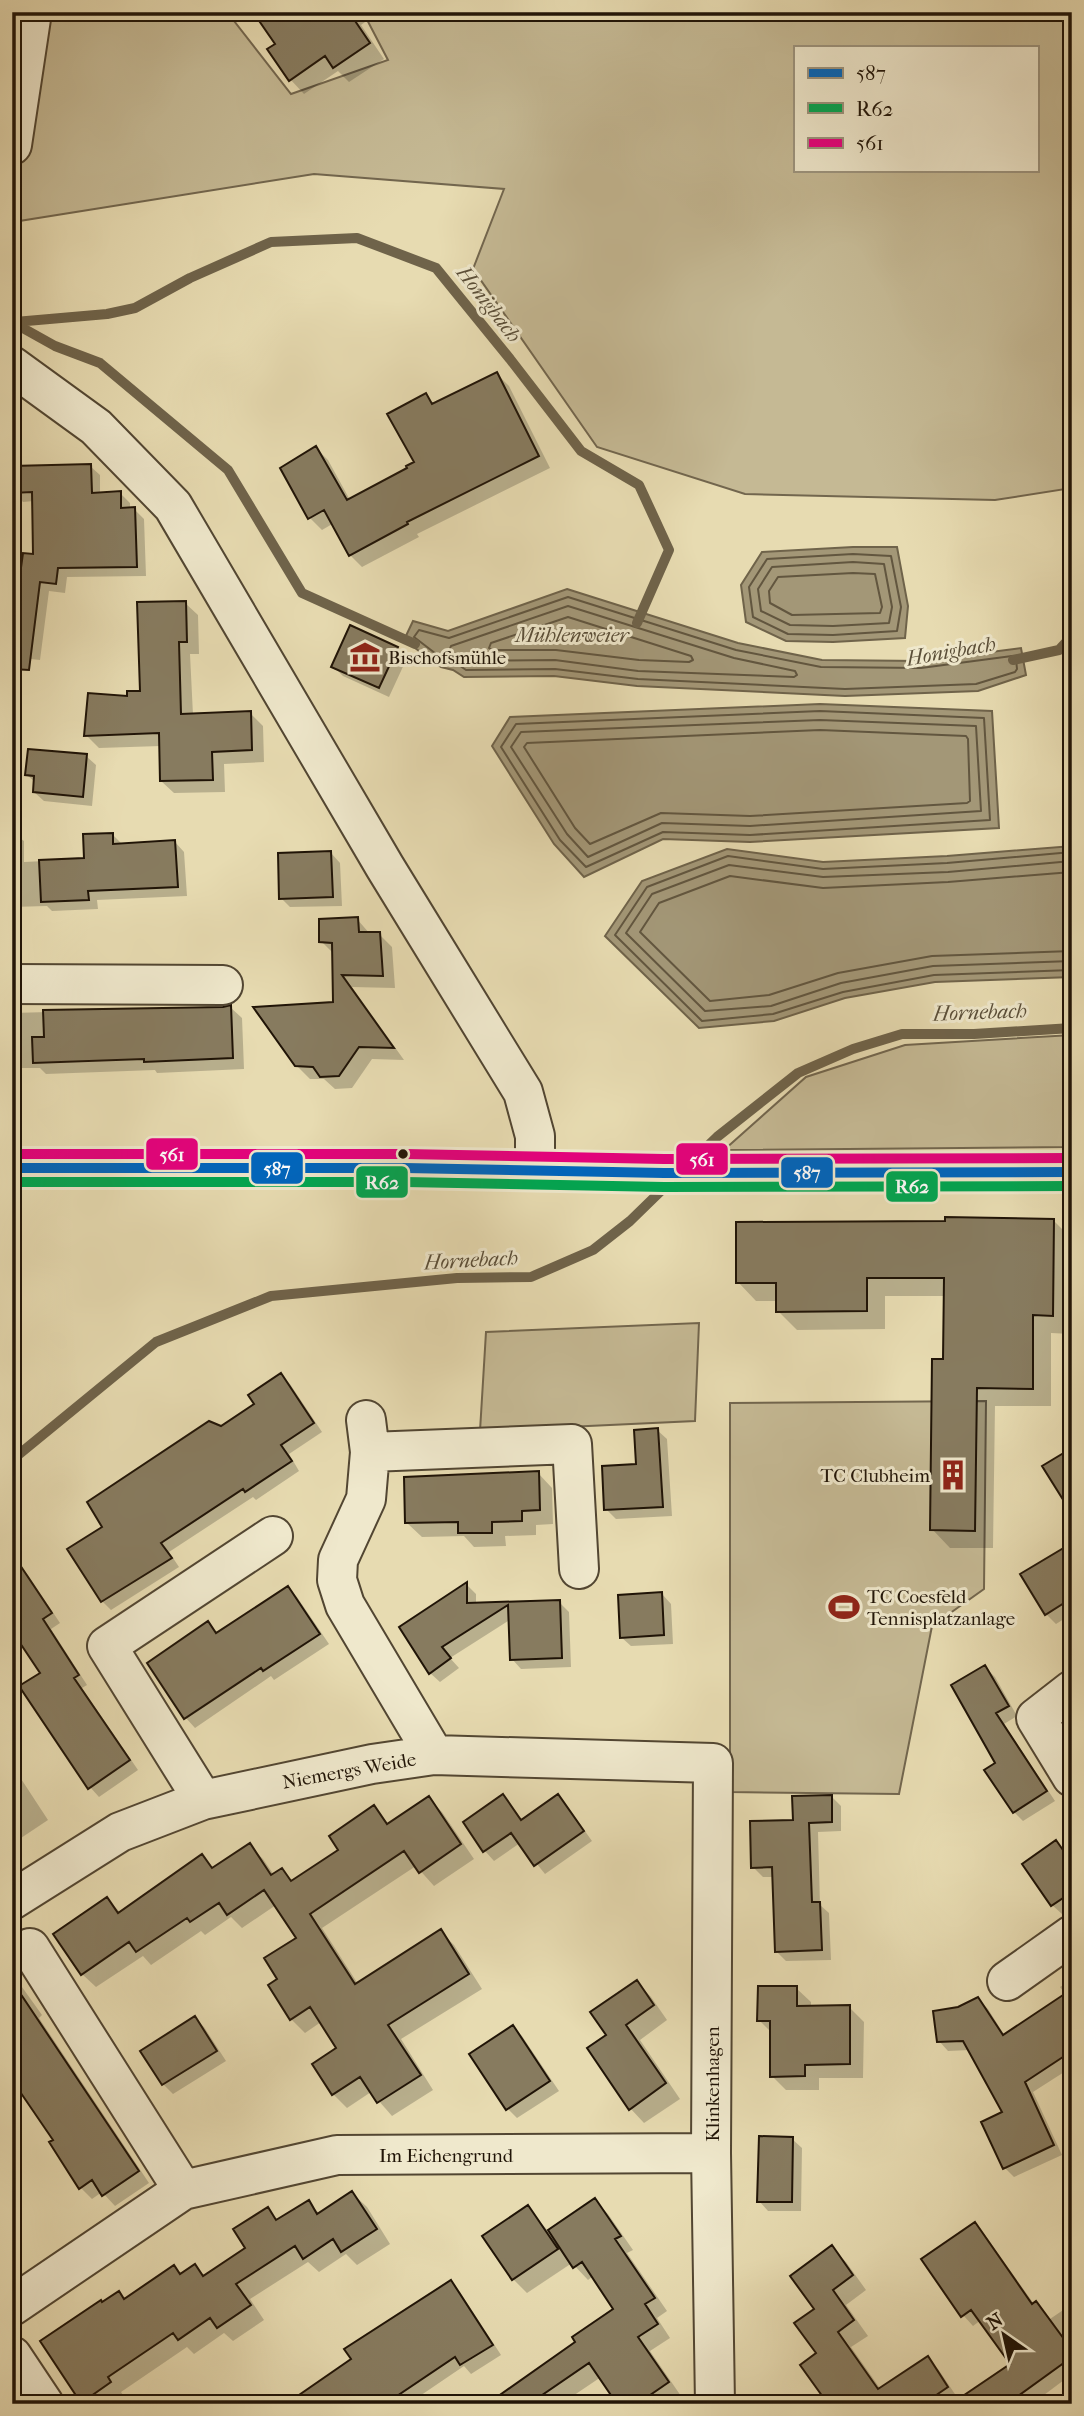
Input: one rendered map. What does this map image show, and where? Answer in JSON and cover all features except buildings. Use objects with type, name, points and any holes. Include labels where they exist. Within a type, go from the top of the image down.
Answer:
[{"type":"street","points":[[12,145],[32,12]]},
{"type":"street","points":[[12,366],[96,427],[173,506],[385,867],[523,1092],[535,1136],[535,1170]]},
{"type":"street","points":[[12,984],[223,985]]},
{"type":"street","points":[[12,1168],[1072,1172]]},
{"type":"street","points":[[434,1755],[345,1605],[337,1580],[338,1560],[366,1499],[368,1436],[572,1444],[579,1569]]},
{"type":"street","points":[[203,1800],[107,1646],[272,1536]]},
{"type":"street","points":[[1072,1690],[1036,1718],[1072,1777]]},
{"type":"street","name":"Niemergs Weide","points":[[12,1899],[120,1832],[203,1800],[372,1764],[434,1755],[713,1763]]},
{"type":"street","name":"Klinkenhagen","points":[[713,1763],[711,2152],[715,2404]]},
{"type":"street","points":[[1007,1981],[1072,1935]]},
{"type":"street","points":[[30,1948],[183,2190]]},
{"type":"street","name":"Im Eichengrund","points":[[12,2306],[183,2190],[337,2155],[711,2152]]},
{"type":"street","points":[[12,2356],[44,2404]]},
{"type":"shaded area","points":[[41,12],[227,12],[291,94],[388,60],[363,12],[1072,12],[1072,488],[995,500],[745,494],[597,447],[473,269],[504,189],[314,174],[13,222]]},
{"type":"shaded area","points":[[1072,1035],[1072,1147],[724,1150],[806,1077],[905,1045]]},
{"type":"shaded area","points":[[699,1323],[695,1421],[480,1431],[486,1332]]},
{"type":"shaded area","name":"TC Coesfeld Tennisplatzanlage","points":[[986,1401],[984,1589],[932,1626],[899,1794],[730,1792],[730,1403]]},
{"type":"water","points":[[897,547],[908,606],[905,638],[833,642],[786,641],[746,622],[741,585],[762,552]]},
{"type":"water","name":"Mühlenweier","points":[[567,589],[738,643],[822,660],[921,661],[1021,648],[1026,675],[978,691],[845,696],[637,686],[554,676],[464,677],[441,667],[404,640],[413,621],[448,631]]},
{"type":"water","points":[[820,704],[992,711],[999,828],[750,842],[663,839],[584,877],[554,844],[492,746],[510,717]]},
{"type":"water","points":[[1072,846],[1072,977],[935,982],[845,998],[774,1021],[699,1028],[605,936],[642,881],[727,849],[823,862]]},
{"type":"waterway","name":"Honigbach","points":[[15,322],[107,314],[135,308],[190,278],[271,242],[357,238],[436,268],[581,451],[639,485],[669,550],[637,623]]},
{"type":"waterway","name":"Honigbach","points":[[12,322],[55,346],[100,363],[228,470],[302,593],[415,644]]},
{"type":"waterway","name":"Honigbach","points":[[1013,660],[1059,650],[1072,636]]},
{"type":"waterway","name":"Hornebach","points":[[692,1161],[717,1137],[798,1073],[853,1049],[902,1034],[974,1034],[1072,1028]]},
{"type":"waterway","name":"Hornebach","points":[[12,1460],[156,1342],[271,1296],[457,1278],[531,1277],[593,1250],[630,1221],[668,1184]]},
{"type":"transit line","name":"561","points":[[12,1154],[405,1154],[664,1159],[1072,1158]]},
{"type":"transit line","name":"587","points":[[12,1168],[405,1168],[664,1173],[1072,1172]]},
{"type":"transit line","name":"R62","points":[[12,1182],[405,1182],[664,1187],[1072,1186]]},
{"type":"place","name":"Bischofsmühle","points":[[365,657]]},
{"type":"place","name":"TC Clubheim","points":[[953,1475]]},
{"type":"place","name":"TC Coesfeld Tennisplatzanlage","points":[[844,1607]]}]
